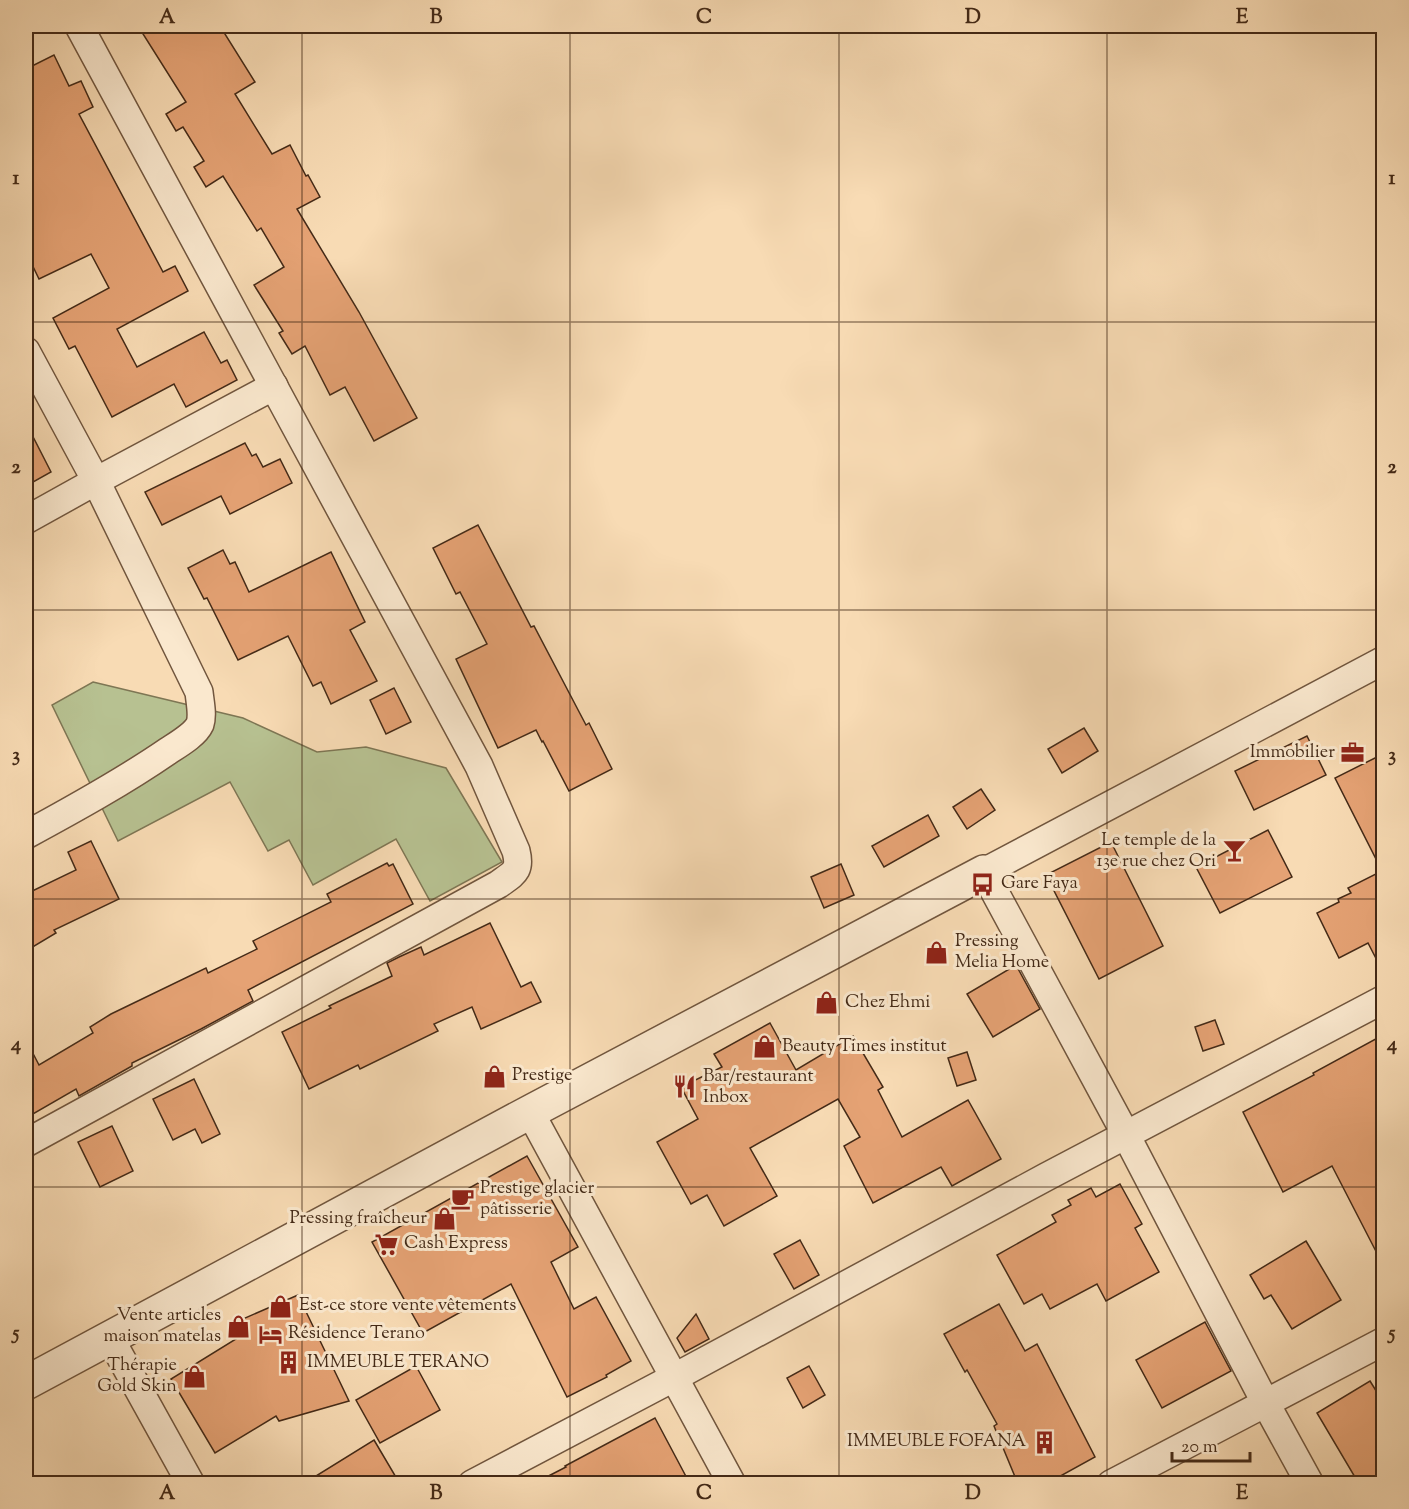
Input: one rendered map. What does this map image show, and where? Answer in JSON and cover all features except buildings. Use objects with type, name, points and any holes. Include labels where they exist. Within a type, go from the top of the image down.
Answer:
[{"type":"street","points":[[26,1143],[499,884],[518,867],[516,851],[479,765],[79,26]]},
{"type":"street","points":[[26,351],[96,481],[199,692],[201,710],[200,725],[183,741],[140,770],[26,835]]},
{"type":"street","points":[[26,520],[274,386]]},
{"type":"street","points":[[26,1383],[530,1112],[1383,660]]},
{"type":"street","points":[[984,872],[1310,1484]]},
{"type":"street","points":[[472,1484],[1383,999]]},
{"type":"street","points":[[530,1112],[732,1484]]},
{"type":"street","points":[[110,1338],[191,1484]]},
{"type":"street","points":[[1111,1484],[1383,1341]]},
{"type":"green space","points":[[93,682],[243,718],[317,752],[366,747],[446,768],[502,862],[430,901],[396,839],[313,885],[289,840],[268,851],[230,782],[118,841],[52,705]]},
{"type":"place","name":"Immobilier","points":[[1353,753]]},
{"type":"place","name":"Le temple de la 13e rue chez Ori","points":[[1234,851]]},
{"type":"place","name":"Gare Faya","points":[[983,884]]},
{"type":"place","name":"Pressing Melia Home","points":[[937,952]]},
{"type":"place","name":"Chez Ehmi","points":[[827,1003]]},
{"type":"place","name":"Beauty Times institut","points":[[764,1047]]},
{"type":"place","name":"Prestige","points":[[494,1076]]},
{"type":"place","name":"Bar/restaurant Inbox","points":[[685,1087]]},
{"type":"place","name":"Prestige glacier pâtisserie","points":[[462,1199]]},
{"type":"place","name":"Pressing fraîcheur","points":[[445,1219]]},
{"type":"place","name":"Cash Express","points":[[386,1244]]},
{"type":"place","name":"Est-ce store vente vêtements","points":[[281,1306]]},
{"type":"place","name":"Vente articles maison matelas","points":[[239,1326]]},
{"type":"place","name":"Résidence Terano","points":[[270,1334]]},
{"type":"place","name":"IMMEUBLE TERANO","points":[[289,1363]]},
{"type":"place","name":"Thérapie Gold Skin","points":[[195,1376]]},
{"type":"place","name":"IMMEUBLE FOFANA","points":[[1044,1442]]}]
